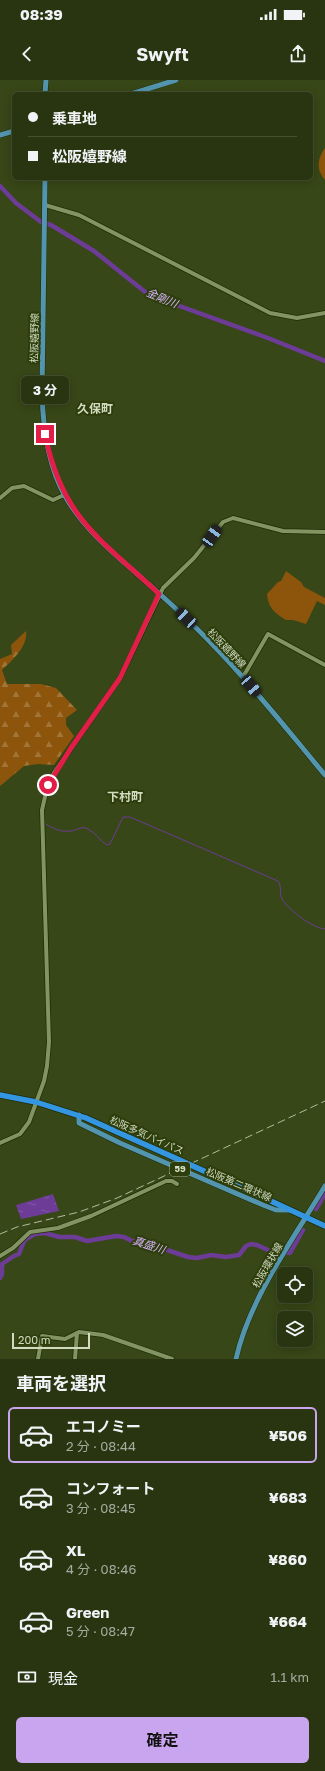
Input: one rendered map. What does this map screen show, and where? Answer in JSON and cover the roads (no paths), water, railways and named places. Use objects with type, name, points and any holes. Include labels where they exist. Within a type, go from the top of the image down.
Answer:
[{"type":"highway","name":"松阪多気バイパス","points":[[0,1095],[36,1102],[79,1115],[325,1226]]},
{"type":"main road","points":[[45,92],[46,80]]},
{"type":"main road","points":[[138,92],[176,80]]},
{"type":"main road","points":[[0,135],[12,132]]},
{"type":"main road","name":"松阪嬉野線","points":[[45,180],[42,394],[43,422],[50,458],[64,495],[92,533],[109,550],[186,618],[243,677],[325,775]]},
{"type":"main road","name":"松阪第二環状線","points":[[79,1115],[79,1123],[120,1144],[263,1205],[276,1210],[291,1210]]},
{"type":"main road","name":"松阪環状線","points":[[236,1359],[252,1311],[325,1186]]},
{"type":"street","points":[[44,205],[79,215],[270,313],[296,318],[325,313]]},
{"type":"street","points":[[0,498],[12,488],[24,486],[53,500],[64,495]]},
{"type":"street","points":[[0,1143],[15,1137],[25,1129],[36,1102],[47,1066],[49,1042],[41,826],[44,798],[54,773],[120,678],[159,594],[171,579],[202,550],[223,522],[233,518],[246,520],[283,531],[325,532]]},
{"type":"street","points":[[243,677],[268,634],[325,665]]},
{"type":"street","points":[[0,1256],[13,1248],[30,1232],[58,1228],[91,1216],[166,1181],[172,1181],[177,1184]]},
{"type":"street","points":[[75,1359],[77,1333]]},
{"type":"street","points":[[38,1359],[42,1336],[65,1339],[77,1333],[103,1334],[172,1359]]},
{"type":"water","points":[[53,1194],[59,1211],[21,1219],[16,1205]]},
{"type":"waterway","name":"金剛川","points":[[0,186],[16,203],[41,222],[51,225],[94,251],[149,295],[268,338],[325,361]]},
{"type":"waterway","points":[[46,824],[60,831],[72,831],[86,828],[107,845],[110,844],[123,817],[130,817],[278,881],[282,899],[285,903],[301,918],[325,929]]},
{"type":"waterway","name":"真盛川","points":[[316,1209],[325,1194]]},
{"type":"waterway","name":"真盛川","points":[[0,1278],[2,1274],[2,1264],[19,1254],[24,1241],[35,1234],[45,1233],[59,1237],[75,1237],[87,1241],[116,1236],[124,1237],[132,1241],[152,1245],[188,1257],[197,1258],[211,1255],[226,1257],[239,1255],[246,1246],[251,1244],[270,1251],[290,1253],[303,1230]]},
{"type":"railway","points":[[0,1234],[17,1227],[79,1212],[117,1198],[325,1101]]},
{"type":"district","name":"久保町","points":[[95,409]]},
{"type":"district","name":"下村町","points":[[125,797]]}]
